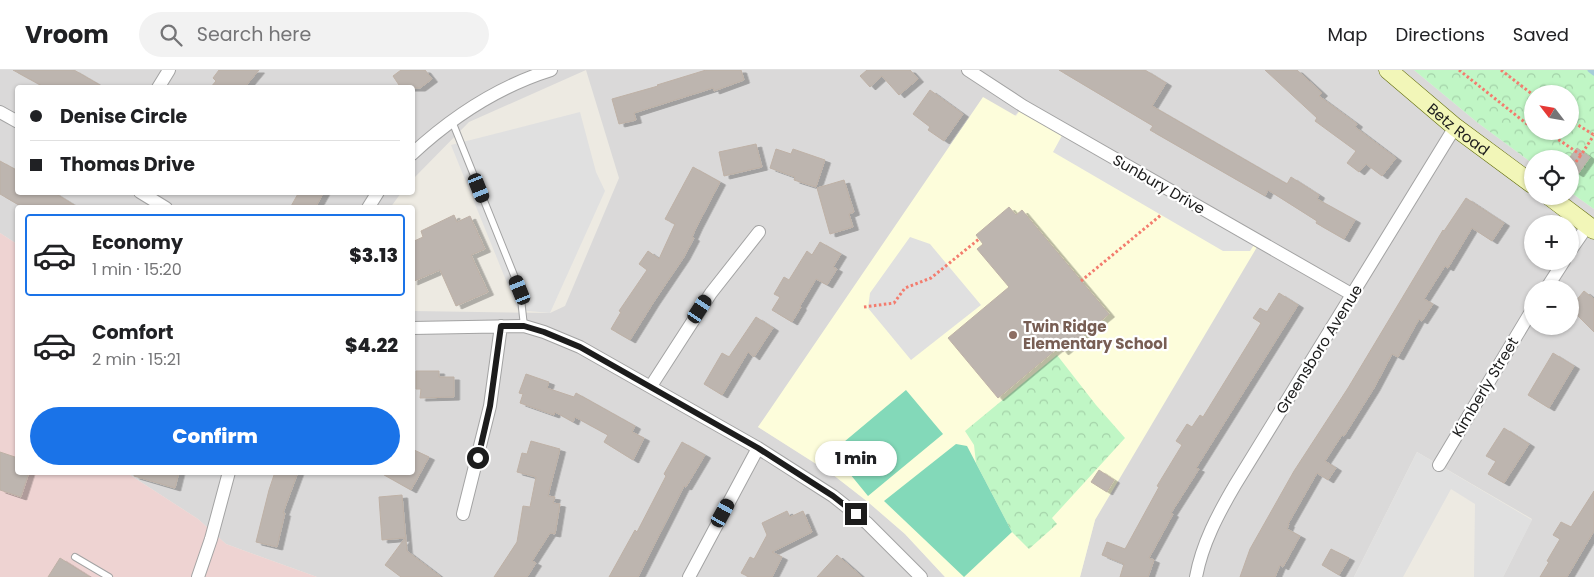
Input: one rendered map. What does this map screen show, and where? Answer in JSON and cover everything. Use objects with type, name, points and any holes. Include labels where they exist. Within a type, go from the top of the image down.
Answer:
[{"type":"street","points":[[160,85],[168,70]]},
{"type":"street","points":[[415,152],[452,121],[473,107],[532,76],[551,70]]},
{"type":"street","name":"Sunbury Drive","points":[[968,70],[1023,106],[1353,295]]},
{"type":"street","name":"Betz Road","points":[[1388,70],[1455,127],[1524,178]]},
{"type":"street","points":[[0,112],[15,120]]},
{"type":"street","name":"Greensboro Avenue","points":[[1196,577],[1207,538],[1219,512],[1455,127]]},
{"type":"street","points":[[145,195],[161,205]]},
{"type":"street","points":[[1561,205],[1591,228],[1579,241]]},
{"type":"street","points":[[651,386],[711,293],[759,232]]},
{"type":"street","name":"Kimberly Street","points":[[1439,465],[1524,323]]},
{"type":"street","points":[[463,514],[490,406],[501,326]]},
{"type":"street","points":[[415,328],[524,326],[580,347],[758,448],[833,496],[867,523],[921,577]]},
{"type":"street","points":[[689,577],[758,448]]},
{"type":"street","points":[[198,577],[211,540],[228,475]]},
{"type":"lane","points":[[452,121],[520,290],[524,326]]},
{"type":"lane","points":[[75,556],[109,577]]},
{"type":"path","points":[[1459,70],[1524,122]]},
{"type":"path","points":[[1501,70],[1524,88]]},
{"type":"path","points":[[1579,126],[1594,135],[1579,158]]},
{"type":"path","points":[[1559,140],[1581,155]]},
{"type":"path","points":[[1081,281],[1161,215]]},
{"type":"path","points":[[864,307],[894,303],[905,288],[931,278],[979,239]]},
{"type":"shaded area","points":[[0,70],[586,70],[469,122],[415,177],[415,85],[15,85],[15,195],[400,195],[392,205],[15,205],[15,243],[0,233]]},
{"type":"shaded area","points":[[586,70],[1414,70],[1478,123],[1524,157],[1524,205],[1579,205],[1579,198],[1594,209],[1594,577],[1503,577],[1532,519],[1417,452],[1354,577],[1080,577],[1095,520],[1023,106],[758,427],[832,474],[868,502],[905,534],[945,577],[317,577],[226,544],[198,519],[130,475],[415,475],[415,311],[550,313],[565,306],[619,178]]},
{"type":"shaded area","name":"Twin Ridge Elementary School","points":[[983,97],[1016,116],[1023,106],[1260,242],[1095,520],[1080,577],[945,577],[905,534],[868,502],[832,474],[758,427]]},
{"type":"shaded area","points":[[580,112],[596,172],[605,191],[550,313],[518,310],[451,145]]},
{"type":"shaded area","points":[[1065,130],[1257,240],[1250,251],[1223,251],[1053,152]]},
{"type":"shaded area","points":[[0,233],[15,243],[15,475],[130,475],[198,519],[226,544],[317,577],[0,577]]},
{"type":"shaded area","points":[[910,237],[930,244],[981,305],[911,360],[868,308],[870,293]]},
{"type":"shaded area","points":[[1417,452],[1532,520],[1503,577],[1474,577],[1475,504],[1451,489],[1403,577],[1354,577]]},
{"type":"green space","points":[[1414,70],[1594,70],[1594,209],[1579,198],[1579,150],[1524,150],[1524,157],[1478,123]]},
{"type":"green space","points":[[1057,355],[1096,405],[1125,438],[1052,518],[1057,524],[1029,549],[1012,532],[976,463],[974,445],[965,431]]},
{"type":"green space","points":[[906,390],[943,434],[868,496],[832,452]]},
{"type":"green space","points":[[956,444],[967,446],[1012,532],[964,577],[884,501]]},
{"type":"building","points":[[13,70],[74,70],[100,85],[40,85]]},
{"type":"building","points":[[219,70],[259,70],[246,85],[213,85],[216,81],[213,78]]},
{"type":"building","points":[[401,70],[425,70],[432,79],[420,88],[415,88],[415,85],[399,85],[393,76]]},
{"type":"building","points":[[706,70],[741,70],[744,80],[714,91],[713,88],[634,113],[636,120],[619,124],[612,99]]},
{"type":"building","points":[[867,70],[910,70],[918,79],[899,95],[882,76],[870,87],[860,76]]},
{"type":"building","points":[[1059,70],[1145,70],[1166,83],[1152,106],[1287,184],[1291,177],[1319,195],[1317,199],[1355,220],[1344,239],[1316,223],[1317,221],[1268,190],[1265,196],[1150,130],[1153,126]]},
{"type":"building","points":[[1265,70],[1297,70],[1322,93],[1319,96],[1357,124],[1355,127],[1396,158],[1382,176],[1366,164],[1359,172],[1347,163],[1356,151],[1315,121],[1317,118]]},
{"type":"building","points":[[930,90],[963,114],[944,141],[928,130],[930,127],[913,114]]},
{"type":"building","points":[[756,144],[762,167],[724,176],[719,152]]},
{"type":"building","points":[[1577,148],[1590,157],[1579,173],[1579,150],[1575,150]]},
{"type":"building","points":[[776,149],[791,154],[793,149],[825,160],[816,187],[794,180],[795,177],[770,168]]},
{"type":"building","points":[[0,161],[15,169],[15,195],[58,195],[74,205],[19,205],[0,194]]},
{"type":"building","points":[[693,167],[720,182],[697,226],[692,237],[694,238],[684,257],[630,340],[611,329],[621,312],[619,311],[647,270],[639,264],[648,251],[659,259],[675,224],[665,219]]},
{"type":"building","points":[[844,180],[854,212],[849,214],[853,227],[830,234],[817,188]]},
{"type":"building","points":[[297,195],[322,195],[317,205],[292,205]]},
{"type":"building","points":[[1466,198],[1504,223],[1492,241],[1472,228],[1448,268],[1445,266],[1424,299],[1433,304],[1422,321],[1419,319],[1398,357],[1392,354],[1374,388],[1344,436],[1342,435],[1325,461],[1336,468],[1328,480],[1317,473],[1288,524],[1287,529],[1300,536],[1283,567],[1280,565],[1275,577],[1240,577],[1250,549],[1294,471],[1348,388],[1443,230]]},
{"type":"building","points":[[1009,207],[1016,215],[1022,210],[1109,314],[1063,352],[1059,347],[998,398],[948,338],[1009,287],[977,249],[983,244],[976,235]]},
{"type":"building","points":[[454,215],[457,222],[470,216],[485,249],[471,255],[488,292],[456,306],[440,270],[415,281],[415,241],[423,237],[421,231]]},
{"type":"building","points":[[820,242],[841,254],[833,267],[837,269],[827,285],[816,279],[792,322],[772,310],[780,297],[774,294],[784,277],[789,280],[807,251],[812,255]]},
{"type":"building","points":[[1584,291],[1594,299],[1594,332],[1579,317],[1579,297]]},
{"type":"building","points":[[1279,293],[1298,305],[1196,468],[1199,469],[1171,513],[1173,514],[1149,558],[1154,560],[1148,577],[1120,577],[1124,564],[1102,555],[1107,542],[1125,549],[1159,487],[1157,486],[1182,445],[1176,441],[1187,424],[1192,427],[1200,415],[1203,417],[1261,323],[1253,318],[1260,308],[1267,312]]},
{"type":"building","points":[[756,317],[773,328],[754,357],[748,352],[722,395],[704,384],[722,353],[729,357]]},
{"type":"building","points":[[1553,353],[1574,366],[1549,408],[1528,395]]},
{"type":"building","points":[[416,371],[439,371],[439,377],[454,377],[454,397],[420,398],[421,389],[416,389]]},
{"type":"building","points":[[526,374],[549,382],[547,388],[574,397],[576,393],[635,426],[632,432],[644,438],[633,460],[604,442],[608,435],[575,417],[573,422],[555,412],[554,415],[520,403],[523,394],[519,393]]},
{"type":"building","points":[[1504,428],[1529,444],[1504,483],[1488,474],[1496,461],[1486,456]]},
{"type":"building","points":[[531,441],[560,449],[548,496],[555,497],[553,503],[560,504],[555,534],[550,533],[532,561],[536,563],[527,577],[494,577],[517,542],[523,506],[530,507],[536,477],[517,472],[522,453],[527,454]]},
{"type":"building","points":[[682,442],[705,455],[686,487],[684,486],[638,577],[609,577],[635,530],[637,532],[666,476],[664,474]]},
{"type":"building","points":[[415,450],[429,457],[411,490],[384,475],[415,475]]},
{"type":"building","points":[[0,452],[15,457],[15,475],[28,475],[21,497],[0,490]]},
{"type":"building","points":[[1099,470],[1114,480],[1107,492],[1091,482]]},
{"type":"building","points":[[134,475],[178,475],[175,488]]},
{"type":"building","points":[[274,475],[297,475],[283,513],[285,513],[277,547],[256,542]]},
{"type":"building","points":[[1594,491],[1594,531],[1567,577],[1540,577],[1560,539],[1553,535],[1561,522],[1571,527]]},
{"type":"building","points":[[402,495],[407,551],[441,577],[401,577],[385,565],[405,538],[382,540],[379,497]]},
{"type":"building","points":[[787,511],[790,517],[803,511],[812,532],[772,552],[782,557],[772,577],[749,577],[741,573],[750,557],[754,559],[767,535],[762,523]]},
{"type":"building","points":[[1331,549],[1349,558],[1339,575],[1322,565]]},
{"type":"building","points":[[837,555],[862,577],[817,577]]},
{"type":"building","points":[[60,558],[90,577],[48,577]]},
{"type":"waterway","points":[[1590,70],[1594,73]]},
{"type":"place","name":"Twin Ridge Elementary School","points":[[1013,335]]},
{"type":"route","points":[[478,458],[490,406],[501,326],[524,326],[580,347],[651,386],[768,454],[833,496],[856,514]]}]
